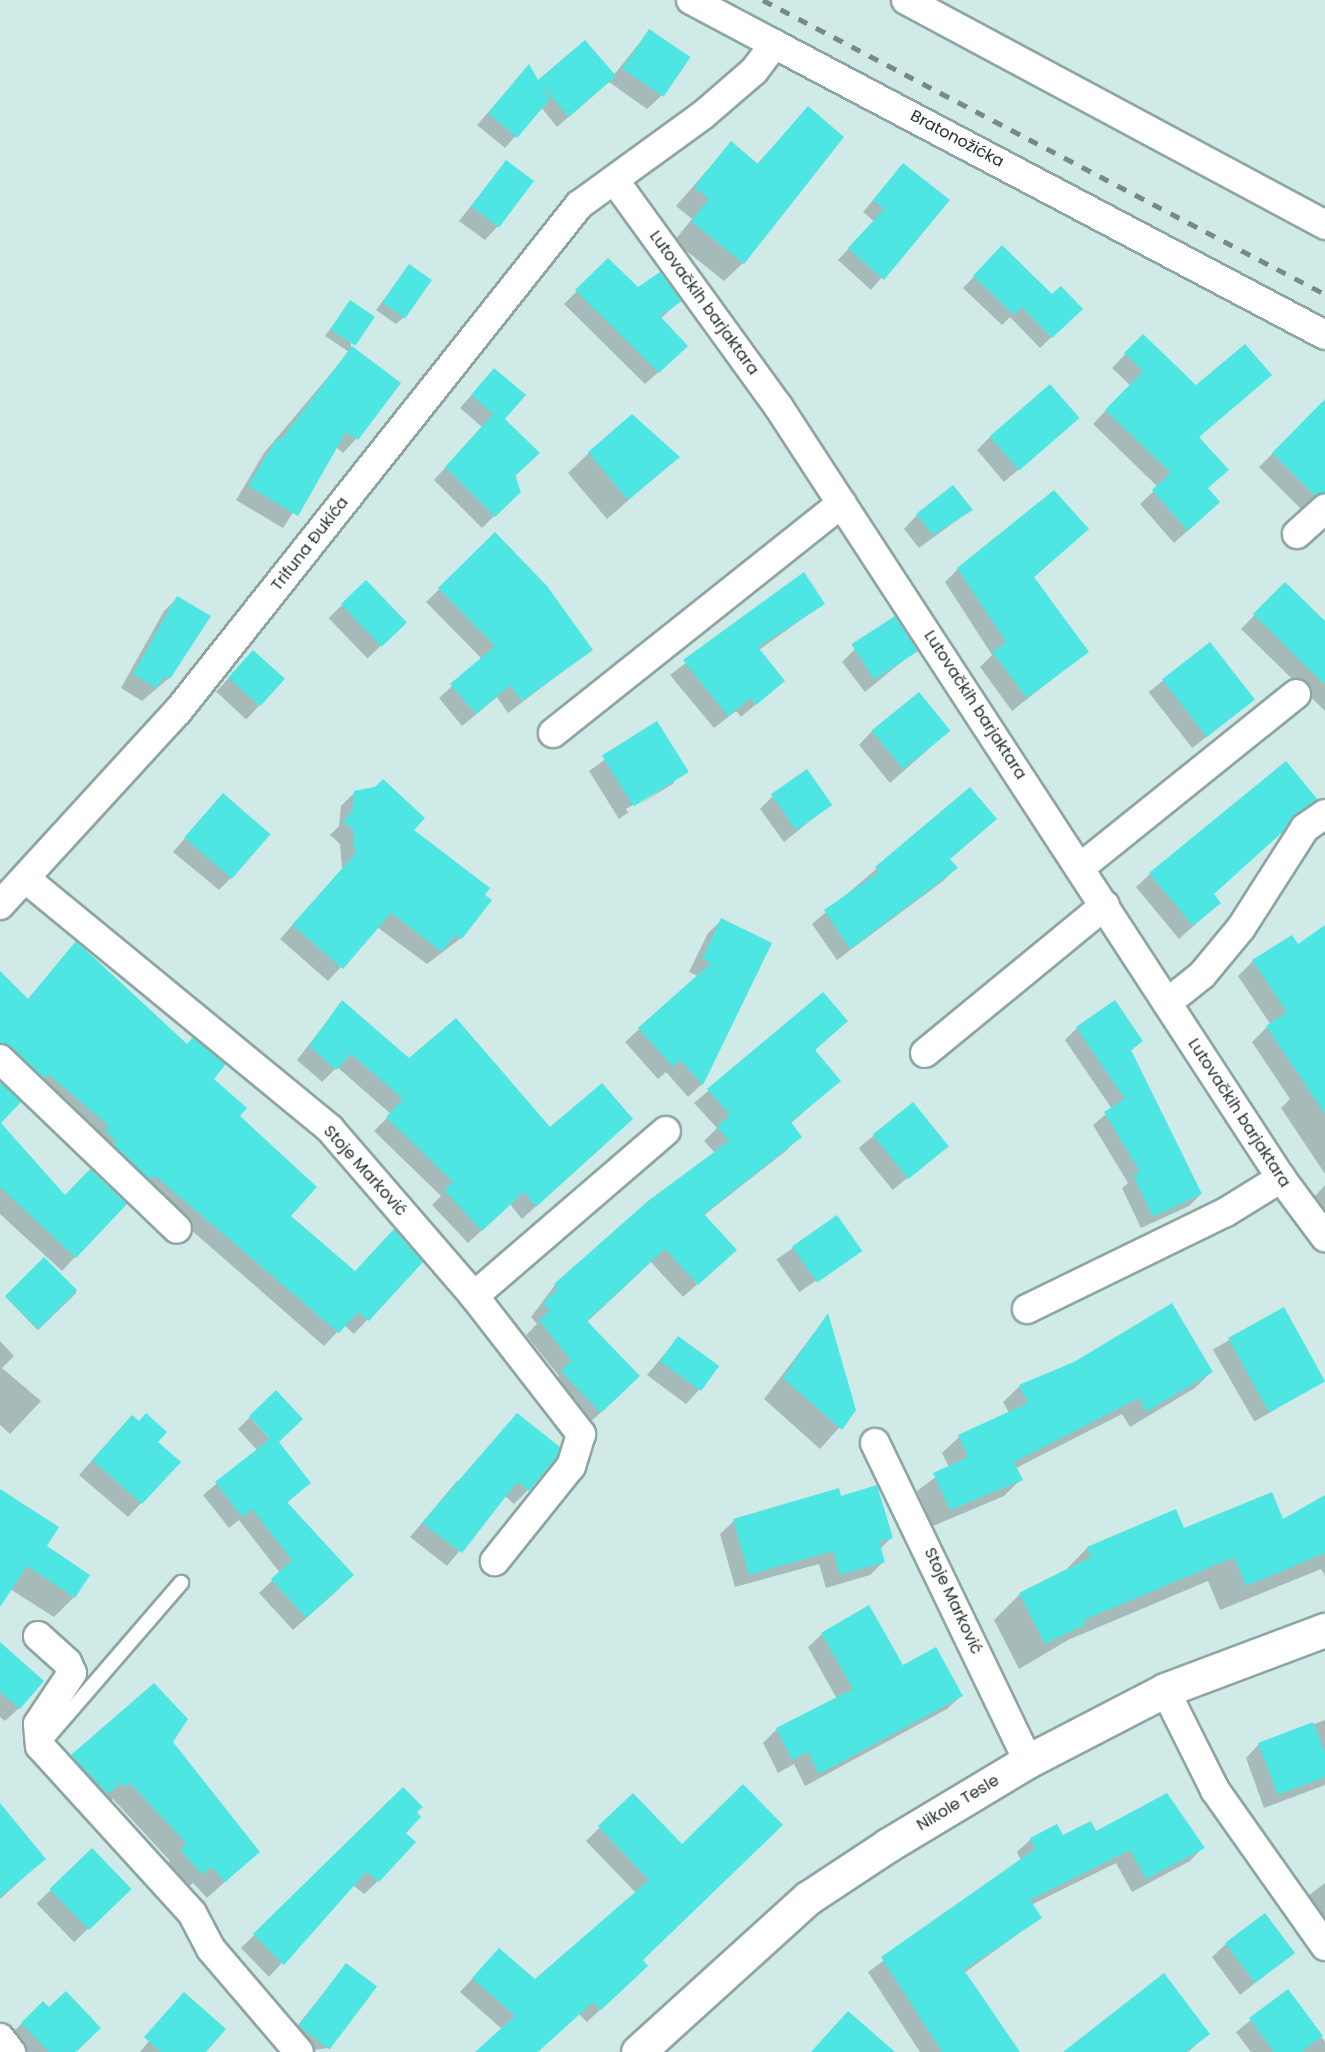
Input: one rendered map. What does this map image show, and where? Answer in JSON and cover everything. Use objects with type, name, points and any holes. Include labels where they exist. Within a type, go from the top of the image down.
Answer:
[{"type":"street","name":"Bratonožićka","points":[[691,0],[1325,335]]},
{"type":"street","points":[[906,0],[1325,225]]},
{"type":"street","points":[[615,181],[703,115],[754,71],[774,44]]},
{"type":"street","name":"Lutovačkih barjaktara","points":[[615,181],[683,270],[842,503],[1081,867],[1281,1178],[1325,1237]]},
{"type":"street","name":"Trifuna Đukića","points":[[0,905],[178,711],[579,205],[615,181]]},
{"type":"street","points":[[553,733],[842,503]]},
{"type":"street","points":[[1297,534],[1325,509]]},
{"type":"street","points":[[1081,867],[1296,694]]},
{"type":"street","points":[[1167,1003],[1202,975],[1241,928],[1305,828],[1325,814]]},
{"type":"street","name":"Stoje Marković","points":[[26,879],[330,1130],[474,1296],[581,1434],[571,1466],[495,1561]]},
{"type":"street","points":[[925,1053],[1105,905]]},
{"type":"street","points":[[0,1059],[177,1229]]},
{"type":"street","points":[[474,1296],[666,1131]]},
{"type":"street","points":[[1027,1309],[1226,1212],[1281,1178]]},
{"type":"street","name":"Stoje Marković","points":[[875,1443],[1028,1761]]},
{"type":"street","name":"Nikole Tesle","points":[[638,2052],[808,1898],[1028,1761],[1165,1690],[1325,1630]]},
{"type":"street","points":[[38,1636],[67,1662],[72,1673],[38,1724],[40,1746],[192,1913],[211,1949],[299,2052]]},
{"type":"street","points":[[1165,1690],[1215,1790],[1325,1946]]},
{"type":"street","points":[[0,2038],[11,2052]]},
{"type":"lane","points":[[40,1746],[181,1583]]},
{"type":"building","points":[[649,29],[690,57],[664,97],[622,69]]},
{"type":"building","points":[[585,40],[616,76],[569,117],[540,83],[550,99],[517,138],[488,113],[529,64],[538,80]]},
{"type":"building","points":[[808,106],[844,137],[744,264],[691,221],[709,199],[694,187],[731,141],[758,164]]},
{"type":"building","points":[[506,160],[534,181],[499,227],[471,206]]},
{"type":"building","points":[[903,163],[950,200],[884,280],[848,248],[884,209],[873,200]]},
{"type":"building","points":[[1002,245],[1052,294],[1061,286],[1083,309],[1052,338],[1022,307],[1014,315],[973,276]]},
{"type":"building","points":[[608,258],[638,287],[660,272],[682,301],[660,316],[688,346],[659,373],[575,290]]},
{"type":"building","points":[[409,264],[432,280],[405,319],[382,303]]},
{"type":"building","points":[[350,300],[375,317],[355,346],[330,329]]},
{"type":"building","points":[[1143,334],[1196,385],[1245,344],[1272,375],[1199,437],[1229,470],[1208,488],[1220,502],[1188,531],[1152,490],[1171,473],[1105,410],[1143,371],[1124,353]]},
{"type":"building","points":[[352,346],[401,383],[358,440],[346,432],[298,516],[248,486],[277,438],[281,440]]},
{"type":"building","points":[[494,368],[526,395],[505,419],[540,453],[515,476],[521,492],[495,517],[445,467],[493,414],[471,395]]},
{"type":"building","points":[[1050,384],[1080,418],[1019,470],[990,436]]},
{"type":"building","points":[[1325,399],[1325,493],[1315,496],[1272,453]]},
{"type":"building","points":[[632,414],[680,457],[628,500],[588,452]]},
{"type":"building","points":[[953,485],[973,510],[933,535],[916,514]]},
{"type":"building","points":[[1054,490],[1089,529],[1034,577],[1089,652],[1027,698],[992,652],[1006,642],[957,568]]},
{"type":"building","points":[[495,532],[547,586],[593,650],[522,701],[510,685],[476,714],[450,684],[495,646],[438,588]]},
{"type":"building","points":[[804,572],[825,604],[758,647],[785,681],[756,705],[751,698],[728,716],[683,660]]},
{"type":"building","points":[[366,580],[407,622],[382,647],[341,604]]},
{"type":"building","points":[[1285,582],[1325,621],[1325,685],[1253,614]]},
{"type":"building","points":[[177,596],[211,616],[170,679],[165,676],[156,688],[133,674]]},
{"type":"building","points":[[895,616],[918,651],[874,680],[851,644]]},
{"type":"building","points":[[1210,642],[1255,700],[1207,737],[1162,680]]},
{"type":"building","points":[[253,650],[285,679],[260,706],[228,677]]},
{"type":"building","points":[[919,692],[950,731],[903,769],[872,730]]},
{"type":"building","points":[[657,721],[689,772],[634,806],[602,755]]},
{"type":"building","points":[[1286,761],[1318,800],[1214,894],[1221,903],[1193,926],[1149,873]]},
{"type":"building","points":[[807,769],[832,805],[796,830],[771,794]]},
{"type":"building","points":[[383,779],[425,818],[414,830],[490,888],[485,895],[492,900],[462,939],[455,935],[442,952],[391,913],[343,969],[292,925],[355,854],[353,830],[343,821],[352,811],[354,791],[375,787]]},
{"type":"building","points":[[970,787],[997,819],[950,859],[958,868],[850,949],[824,910],[879,872],[875,867]]},
{"type":"building","points":[[223,793],[271,834],[232,879],[184,838]]},
{"type":"building","points":[[721,918],[772,943],[703,1085],[680,1060],[673,1067],[638,1028],[711,963],[702,959]]},
{"type":"building","points":[[1325,925],[1325,1114],[1266,1026],[1287,1012],[1252,960],[1292,935],[1298,944]]},
{"type":"building","points":[[76,941],[187,1044],[193,1037],[226,1064],[214,1079],[247,1108],[240,1116],[317,1187],[291,1216],[355,1271],[394,1229],[423,1262],[369,1321],[358,1312],[339,1333],[154,1175],[150,1180],[113,1144],[116,1141],[105,1131],[109,1126],[48,1074],[44,1078],[0,1043],[0,971],[28,999]]},
{"type":"building","points":[[823,992],[848,1021],[815,1050],[841,1081],[791,1122],[802,1137],[704,1214],[737,1250],[698,1285],[665,1249],[587,1321],[640,1376],[601,1413],[561,1371],[571,1361],[539,1320],[550,1311],[543,1302],[558,1289],[554,1284],[648,1201],[729,1141],[717,1126],[730,1115],[707,1089]]},
{"type":"building","points":[[342,1000],[409,1058],[456,1018],[550,1127],[602,1083],[633,1119],[536,1207],[524,1192],[482,1231],[444,1190],[453,1182],[386,1117],[403,1099],[351,1054],[336,1070],[309,1046]]},
{"type":"building","points":[[1115,1000],[1143,1041],[1131,1050],[1202,1194],[1153,1217],[1133,1175],[1140,1172],[1104,1112],[1125,1099],[1076,1027]]},
{"type":"building","points":[[0,1082],[21,1102],[1,1123],[65,1195],[90,1169],[127,1204],[76,1258],[0,1187]]},
{"type":"building","points":[[913,1102],[949,1146],[908,1179],[873,1135]]},
{"type":"building","points":[[837,1215],[862,1251],[817,1283],[792,1247]]},
{"type":"building","points":[[44,1257],[77,1290],[38,1329],[5,1296]]},
{"type":"building","points":[[1172,1303],[1213,1372],[1146,1412],[1139,1398],[1014,1462],[1023,1480],[950,1510],[933,1473],[968,1457],[958,1435],[1028,1403],[1019,1385],[1074,1362]]},
{"type":"building","points":[[1284,1307],[1325,1381],[1269,1412],[1228,1338]]},
{"type":"building","points":[[828,1313],[856,1410],[842,1430],[783,1378]]},
{"type":"building","points":[[678,1336],[719,1366],[701,1391],[660,1361]]},
{"type":"building","points":[[276,1390],[303,1419],[279,1442],[311,1483],[287,1502],[354,1575],[306,1618],[271,1579],[292,1560],[252,1509],[242,1517],[215,1482],[270,1439],[249,1416]]},
{"type":"building","points":[[146,1413],[167,1432],[158,1442],[181,1462],[142,1504],[92,1460],[132,1415],[139,1421]]},
{"type":"building","points":[[517,1413],[560,1447],[557,1457],[529,1491],[517,1482],[462,1553],[422,1523]]},
{"type":"building","points":[[877,1485],[893,1538],[879,1542],[885,1562],[840,1575],[833,1551],[749,1575],[733,1519],[839,1488],[841,1496]]},
{"type":"building","points":[[0,1489],[59,1527],[47,1546],[90,1575],[75,1598],[27,1566],[0,1607]]},
{"type":"building","points":[[1272,1492],[1283,1519],[1325,1495],[1325,1553],[1246,1586],[1234,1557],[1084,1620],[1086,1624],[1045,1644],[1019,1593],[1091,1557],[1087,1547],[1176,1509],[1184,1528]]},
{"type":"building","points":[[869,1605],[903,1665],[936,1647],[963,1696],[819,1774],[808,1752],[792,1760],[776,1728],[853,1689],[821,1633]]},
{"type":"building","points":[[0,1642],[44,1681],[20,1709],[0,1692]]},
{"type":"building","points":[[154,1683],[188,1719],[173,1742],[260,1852],[225,1882],[211,1867],[202,1875],[180,1849],[187,1844],[130,1783],[126,1787],[121,1783],[108,1794],[71,1755]]},
{"type":"building","points":[[1313,1722],[1325,1753],[1325,1777],[1278,1795],[1258,1743]]},
{"type":"building","points":[[743,1784],[783,1825],[643,1960],[648,1966],[601,2010],[593,2002],[538,2052],[475,2052],[515,2016],[472,1978],[499,1948],[535,1979],[649,1880],[598,1826],[633,1793],[682,1844]]},
{"type":"building","points":[[403,1787],[423,1807],[417,1812],[421,1817],[406,1833],[416,1842],[379,1882],[366,1872],[284,1965],[253,1934]]},
{"type":"building","points":[[1167,1793],[1205,1848],[1146,1879],[1130,1850],[1030,1900],[1042,1918],[964,1970],[1020,2052],[942,2052],[881,1957],[1035,1849],[1030,1838],[1057,1824],[1063,1835],[1091,1821],[1096,1831]]},
{"type":"building","points":[[0,1803],[46,1859],[0,1897]]},
{"type":"building","points":[[92,1848],[132,1889],[89,1930],[50,1889]]},
{"type":"building","points":[[1265,1913],[1295,1953],[1255,1983],[1225,1943]]},
{"type":"building","points":[[346,1963],[377,1986],[330,2050],[298,2026]]},
{"type":"building","points":[[1164,1973],[1210,2034],[1186,2052],[1063,2052]]},
{"type":"building","points":[[1288,1989],[1323,2036],[1301,2052],[1274,2052],[1249,2018]]},
{"type":"building","points":[[66,1991],[101,2028],[76,2052],[49,2052],[21,2023],[43,2001],[49,2007]]},
{"type":"building","points":[[184,1992],[226,2029],[206,2052],[161,2052],[144,2037]]},
{"type":"building","points":[[848,2011],[895,2052],[811,2052]]},
{"type":"railway","points":[[763,0],[1325,294]]}]
